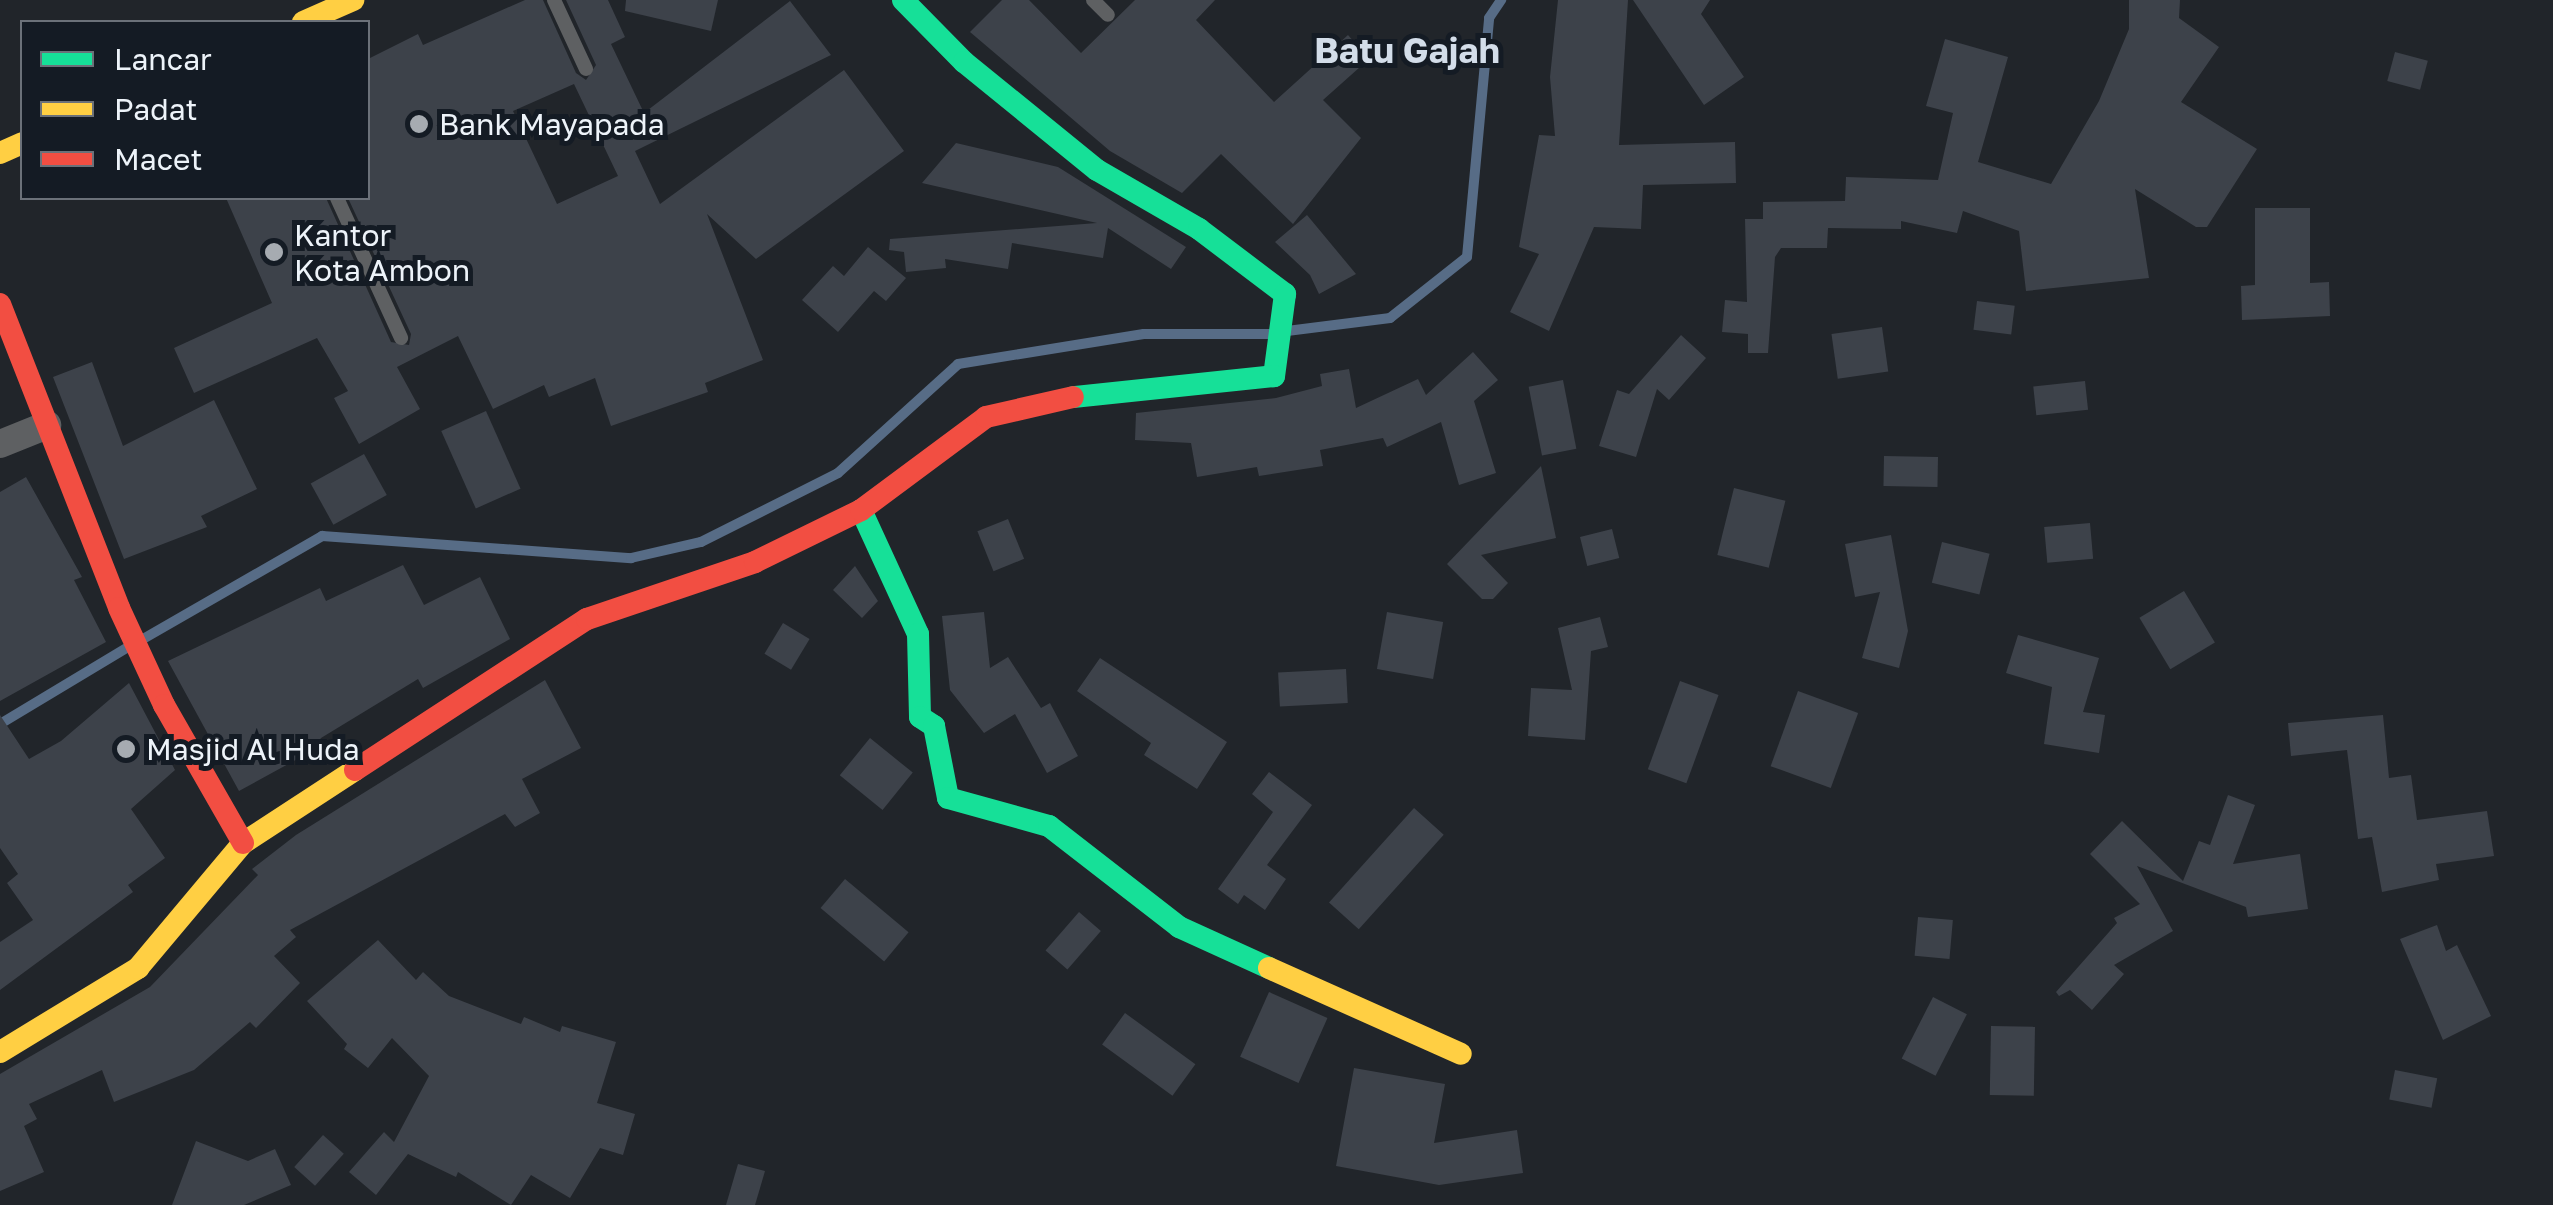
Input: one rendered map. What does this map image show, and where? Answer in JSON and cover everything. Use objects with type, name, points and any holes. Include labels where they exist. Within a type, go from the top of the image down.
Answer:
[{"type":"main road","points":[[308,20],[353,0]]},
{"type":"main road","points":[[0,1052],[138,968],[243,843],[587,619],[755,562],[861,510],[986,418],[1070,397],[1274,376],[1285,294],[1199,229],[1097,170],[964,62],[903,0]]},
{"type":"main road","points":[[0,304],[119,608],[164,706],[243,843]]},
{"type":"main road","points":[[861,510],[918,634],[920,717],[934,726],[948,798],[1050,826],[1179,927],[1461,1054]]},
{"type":"street","points":[[0,444],[47,425]]},
{"type":"lane","points":[[554,0],[586,69]]},
{"type":"lane","points":[[1092,0],[1108,15]]},
{"type":"lane","points":[[338,200],[400,338]]},
{"type":"building","points":[[525,0],[543,0],[576,73],[586,80],[596,65],[566,0],[608,0],[625,37],[611,44],[644,113],[790,1],[831,55],[635,151],[660,204],[844,70],[904,151],[756,259],[707,214],[763,360],[705,383],[708,392],[611,426],[595,378],[549,397],[544,385],[493,409],[458,336],[397,367],[420,409],[359,444],[334,398],[348,391],[317,338],[194,393],[174,348],[272,303],[227,200],[327,200],[391,342],[409,345],[411,334],[349,200],[370,200],[370,58],[418,34],[423,45]],"holes":[[[574,84],[618,176],[557,204],[513,111]]]},
{"type":"building","points":[[626,0],[718,0],[711,31],[625,11]]},
{"type":"building","points":[[1002,0],[1029,0],[1081,53],[1135,0],[1215,0],[1196,20],[1274,102],[1348,35],[1369,59],[1323,100],[1361,138],[1293,224],[1221,154],[1182,193],[1110,151],[970,32]]},
{"type":"building","points":[[1558,0],[1628,0],[1619,145],[1735,142],[1736,183],[1643,185],[1641,229],[1594,227],[1549,331],[1510,312],[1539,254],[1519,247],[1539,135],[1555,136],[1550,77]]},
{"type":"building","points":[[1633,0],[1710,0],[1701,14],[1744,77],[1704,105]]},
{"type":"building","points":[[2129,0],[2180,0],[2179,18],[2219,47],[2181,102],[2257,149],[2207,227],[2196,227],[2135,189],[2149,278],[2026,291],[2019,231],[1963,211],[1957,233],[1901,221],[1901,229],[1828,228],[1827,248],[1781,248],[1775,257],[1768,353],[1748,353],[1748,334],[1722,332],[1725,300],[1747,302],[1745,219],[1763,219],[1763,202],[1845,201],[1846,177],[1938,180],[1953,113],[1926,106],[1945,39],[2008,57],[1978,162],[2051,184],[2099,101],[2129,29]]},
{"type":"building","points":[[2395,52],[2428,61],[2420,90],[2387,81]]},
{"type":"building","points":[[956,143],[1058,167],[1186,247],[1171,269],[1108,228],[1103,258],[1012,243],[1008,269],[945,259],[946,268],[906,272],[904,252],[889,250],[890,239],[1097,223],[922,183]]},
{"type":"building","points":[[2255,208],[2310,208],[2310,283],[2329,282],[2330,316],[2242,320],[2241,286],[2255,285]]},
{"type":"building","points":[[1307,215],[1356,274],[1319,294],[1310,275],[1275,242]]},
{"type":"building","points":[[868,247],[906,278],[886,301],[874,291],[838,332],[802,300],[833,266],[844,276]]},
{"type":"building","points":[[1977,301],[2015,306],[2011,334],[1973,330]]},
{"type":"building","points":[[1882,327],[1888,372],[1838,379],[1831,334]]},
{"type":"building","points":[[1681,335],[1706,358],[1669,400],[1657,389],[1636,457],[1599,446],[1617,390],[1629,394]]},
{"type":"building","points":[[1473,352],[1498,380],[1474,401],[1496,473],[1459,485],[1441,422],[1387,447],[1383,438],[1320,450],[1323,466],[1259,476],[1257,467],[1197,477],[1191,443],[1135,440],[1136,413],[1276,398],[1322,386],[1320,374],[1349,369],[1356,408],[1418,379],[1426,395]]},
{"type":"building","points":[[92,362],[123,446],[214,400],[257,489],[201,516],[207,527],[124,559],[53,377]]},
{"type":"building","points":[[1563,380],[1576,449],[1542,455],[1529,387]]},
{"type":"building","points":[[2085,381],[2088,410],[2036,415],[2033,386]]},
{"type":"building","points":[[486,411],[521,489],[476,509],[441,431]]},
{"type":"building","points":[[364,454],[387,495],[333,525],[311,484]]},
{"type":"building","points":[[1884,456],[1938,457],[1937,487],[1883,486]]},
{"type":"building","points":[[1541,466],[1556,538],[1481,555],[1508,583],[1493,599],[1482,599],[1447,564]]},
{"type":"building","points":[[26,477],[82,577],[74,580],[106,642],[0,701],[0,492]]},
{"type":"building","points":[[1734,488],[1785,501],[1769,568],[1717,555]]},
{"type":"building","points":[[1008,519],[1024,559],[994,571],[977,531]]},
{"type":"building","points":[[2090,523],[2093,559],[2047,563],[2044,527]]},
{"type":"building","points":[[1612,529],[1619,558],[1587,566],[1580,537]]},
{"type":"building","points":[[1891,535],[1908,631],[1899,668],[1862,658],[1880,592],[1855,597],[1845,544]]},
{"type":"building","points":[[1942,542],[1990,554],[1979,595],[1932,583]]},
{"type":"building","points":[[403,565],[424,605],[480,577],[510,639],[423,688],[418,679],[321,738],[312,751],[239,791],[168,661],[320,588],[326,601]]},
{"type":"building","points":[[855,566],[878,601],[862,618],[833,590]]},
{"type":"building","points":[[2184,591],[2215,642],[2170,669],[2139,618]]},
{"type":"building","points":[[984,612],[990,668],[1008,657],[1041,708],[1050,703],[1078,756],[1047,773],[1015,714],[984,733],[950,690],[942,616]]},
{"type":"building","points":[[1387,612],[1443,622],[1433,679],[1377,669]]},
{"type":"building","points":[[1600,617],[1608,647],[1591,651],[1585,740],[1528,736],[1531,688],[1572,690],[1558,628]]},
{"type":"building","points":[[783,623],[810,639],[791,670],[764,654]]},
{"type":"building","points":[[2018,635],[2099,658],[2083,712],[2105,715],[2099,753],[2044,744],[2052,687],[2006,673]]},
{"type":"building","points":[[1100,658],[1227,742],[1197,789],[1144,755],[1151,743],[1077,691]]},
{"type":"building","points":[[1346,669],[1348,703],[1280,707],[1278,673]]},
{"type":"building","points":[[545,680],[581,748],[522,779],[540,813],[515,827],[505,814],[290,930],[296,937],[274,956],[300,983],[256,1028],[250,1022],[194,1070],[114,1102],[102,1070],[29,1104],[37,1119],[24,1126],[44,1172],[0,1191],[0,1074],[150,987],[258,875],[252,869],[296,835]]},
{"type":"building","points":[[1680,681],[1719,695],[1686,783],[1648,769]]},
{"type":"building","points":[[129,683],[175,770],[131,809],[165,858],[128,885],[133,892],[0,990],[0,942],[33,920],[7,883],[18,874],[0,848],[0,715],[29,759],[61,741]]},
{"type":"building","points":[[1798,691],[1858,713],[1831,788],[1771,766]]},
{"type":"building","points":[[2383,715],[2389,778],[2411,775],[2417,820],[2487,811],[2494,856],[2436,864],[2439,880],[2382,892],[2372,837],[2358,839],[2347,750],[2291,756],[2288,723]]},
{"type":"building","points":[[870,738],[913,773],[883,810],[840,775]]},
{"type":"building","points":[[1269,772],[1312,805],[1267,865],[1286,879],[1265,910],[1244,895],[1238,904],[1218,889],[1273,812],[1252,794]]},
{"type":"building","points":[[2228,795],[2255,805],[2233,864],[2300,854],[2308,909],[2248,917],[2246,907],[2137,866],[2173,931],[2114,965],[2124,974],[2092,1010],[2070,990],[2059,996],[2056,992],[2117,923],[2114,918],[2140,904],[2090,854],[2122,821],[2183,881],[2199,841],[2210,845]]},
{"type":"building","points":[[1414,808],[1444,835],[1359,929],[1329,902]]},
{"type":"building","points":[[845,879],[909,932],[884,961],[821,908]]},
{"type":"building","points":[[1079,912],[1101,931],[1067,970],[1046,950]]},
{"type":"building","points":[[1918,917],[1953,920],[1949,959],[1915,956]]},
{"type":"building","points":[[2437,925],[2446,951],[2457,945],[2491,1016],[2443,1040],[2400,939]]},
{"type":"building","points":[[378,940],[416,980],[423,972],[449,996],[521,1024],[524,1017],[560,1032],[562,1026],[616,1042],[597,1103],[635,1114],[623,1155],[600,1148],[570,1198],[531,1175],[511,1205],[458,1172],[456,1177],[408,1154],[376,1195],[349,1172],[384,1132],[394,1142],[429,1076],[392,1038],[368,1068],[344,1049],[347,1044],[307,1001]]},
{"type":"building","points":[[1269,992],[1327,1018],[1299,1083],[1240,1057]]},
{"type":"building","points":[[1933,997],[1967,1014],[1936,1076],[1902,1058]]},
{"type":"building","points":[[1125,1013],[1195,1064],[1172,1096],[1102,1045]]},
{"type":"building","points":[[1991,1026],[2035,1027],[2034,1096],[1990,1095]]},
{"type":"building","points":[[1354,1068],[1445,1084],[1434,1143],[1517,1130],[1523,1173],[1439,1185],[1336,1166]]},
{"type":"building","points":[[2395,1070],[2437,1078],[2431,1108],[2389,1099]]},
{"type":"building","points":[[323,1135],[344,1154],[315,1186],[294,1167]]},
{"type":"building","points":[[196,1141],[248,1161],[275,1149],[291,1185],[244,1205],[172,1205]]},
{"type":"building","points":[[738,1164],[765,1171],[755,1205],[726,1205]]},
{"type":"waterway","points":[[1287,331],[1390,318],[1467,257],[1489,18],[1501,0]]},
{"type":"waterway","points":[[143,639],[322,536],[631,558],[701,542],[838,473],[958,364],[1144,334],[1270,334]]},
{"type":"waterway","points":[[0,724],[128,647]]},
{"type":"traffic: fast","points":[[903,0],[964,62],[1097,170],[1199,229],[1285,294],[1274,376],[1073,397]]},
{"type":"traffic: fast","points":[[861,510],[918,634],[920,717],[934,726],[948,798],[1049,826],[1179,927],[1269,968]]},
{"type":"traffic: slow","points":[[308,20],[353,0]]},
{"type":"traffic: slow","points":[[0,153],[20,144]]},
{"type":"traffic: slow","points":[[0,1052],[138,968],[243,843],[355,770]]},
{"type":"traffic: slow","points":[[1269,968],[1461,1054]]},
{"type":"traffic: jam","points":[[0,304],[119,608],[164,705],[243,843]]},
{"type":"traffic: jam","points":[[355,770],[587,619],[755,562],[861,510],[986,417],[1073,397]]},
{"type":"place","name":"Bank Mayapada","points":[[419,124]]},
{"type":"place","name":"Kantor Kota Ambon","points":[[274,252]]},
{"type":"place","name":"Masjid Al Huda","points":[[126,749]]},
{"type":"district","name":"Batu Gajah","points":[[1407,50]]}]
